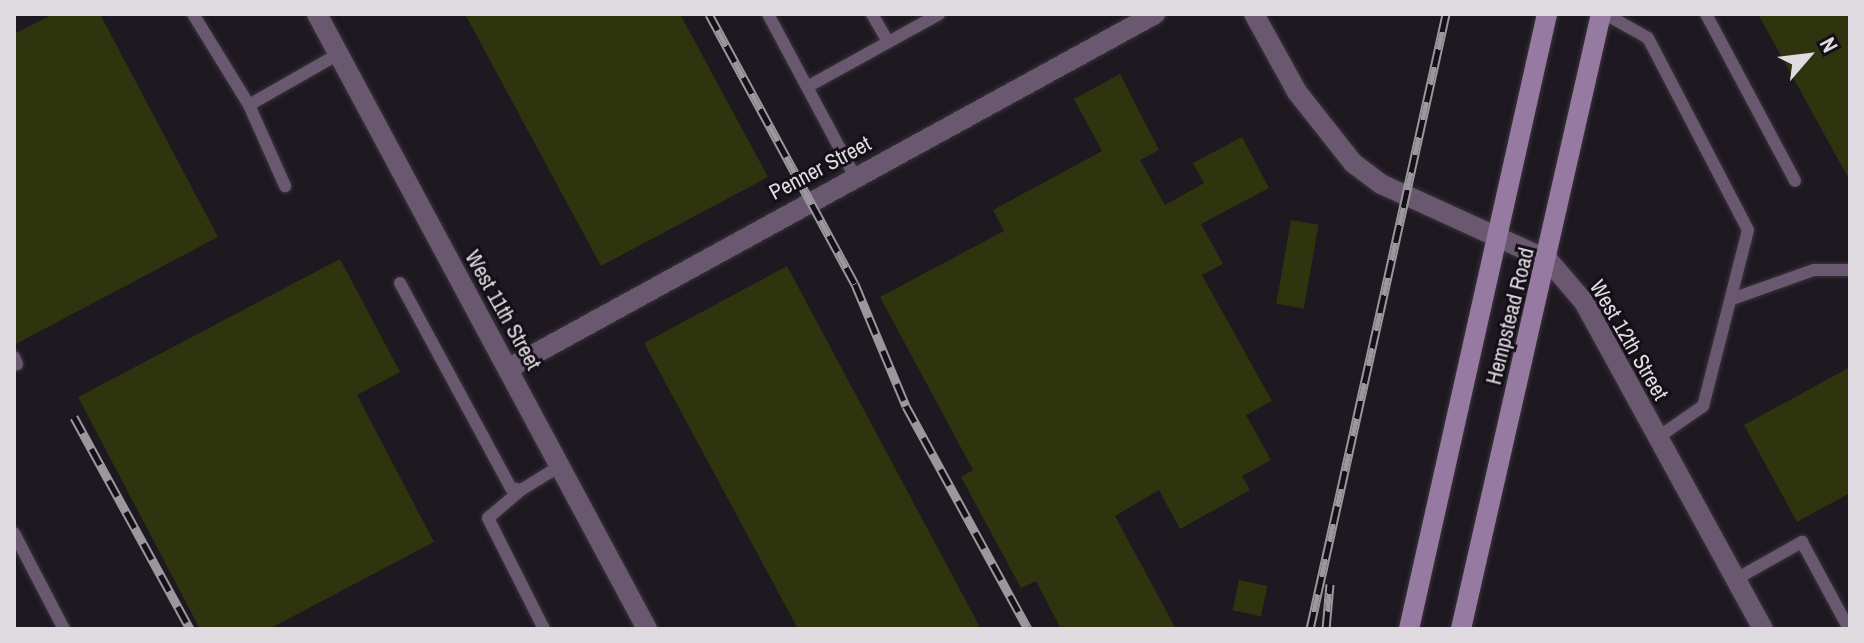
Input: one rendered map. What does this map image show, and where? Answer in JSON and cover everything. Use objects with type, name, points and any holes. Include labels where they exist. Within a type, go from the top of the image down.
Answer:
[{"type":"main road","name":"Hempstead Road","points":[[1409,629],[1500,237],[1547,14]]},
{"type":"main road","name":"Hempstead Road","points":[[1461,629],[1603,14]]},
{"type":"street","name":"West 11th Street","points":[[317,14],[647,629]]},
{"type":"street","name":"Penner Street","points":[[509,368],[1155,14]]},
{"type":"street","name":"West 12th Street","points":[[1254,14],[1297,92],[1353,163],[1381,184],[1548,260],[1584,302],[1763,629]]},
{"type":"lane","points":[[193,14],[249,105],[285,186]]},
{"type":"lane","points":[[768,14],[855,177]]},
{"type":"lane","points":[[872,14],[888,42]]},
{"type":"lane","points":[[807,87],[939,14]]},
{"type":"lane","points":[[1603,14],[1648,38],[1748,230],[1703,406],[1657,438]]},
{"type":"lane","points":[[1706,14],[1795,181]]},
{"type":"lane","points":[[249,105],[340,53]]},
{"type":"lane","points":[[1732,299],[1814,270],[1850,270]]},
{"type":"lane","points":[[400,283],[500,474],[521,490]]},
{"type":"lane","points":[[544,629],[488,518],[521,490],[560,466]]},
{"type":"lane","points":[[14,533],[64,629]]},
{"type":"lane","points":[[1736,579],[1802,542],[1849,629]]},
{"type":"building","points":[[53,14],[100,14],[218,237],[14,345],[14,34]]},
{"type":"building","points":[[465,14],[680,14],[768,177],[601,266]]},
{"type":"building","points":[[1758,14],[1850,14],[1850,181]]},
{"type":"building","points":[[1120,74],[1159,150],[1140,160],[1165,205],[1204,183],[1193,163],[1242,137],[1269,188],[1201,224],[1223,264],[1202,275],[1272,401],[1246,415],[1271,460],[1242,476],[1250,490],[1180,529],[1159,490],[1115,516],[1176,629],[1061,629],[1036,581],[1021,588],[961,477],[973,470],[880,297],[1004,231],[993,210],[1102,151],[1074,99]]},
{"type":"building","points":[[1291,220],[1319,225],[1304,309],[1276,304]]},
{"type":"building","points":[[340,259],[400,372],[357,395],[434,542],[269,629],[200,629],[78,397]]},
{"type":"building","points":[[787,266],[981,629],[798,629],[644,343]]},
{"type":"building","points":[[1850,367],[1850,493],[1797,522],[1744,425]]},
{"type":"building","points":[[1239,580],[1267,586],[1261,616],[1233,610]]},
{"type":"railway","points":[[709,14],[855,284],[906,406],[1028,629]]},
{"type":"railway","points":[[1310,629],[1446,14]]},
{"type":"railway","points":[[74,417],[190,629]]},
{"type":"railway","points":[[1326,629],[1330,584]]}]
